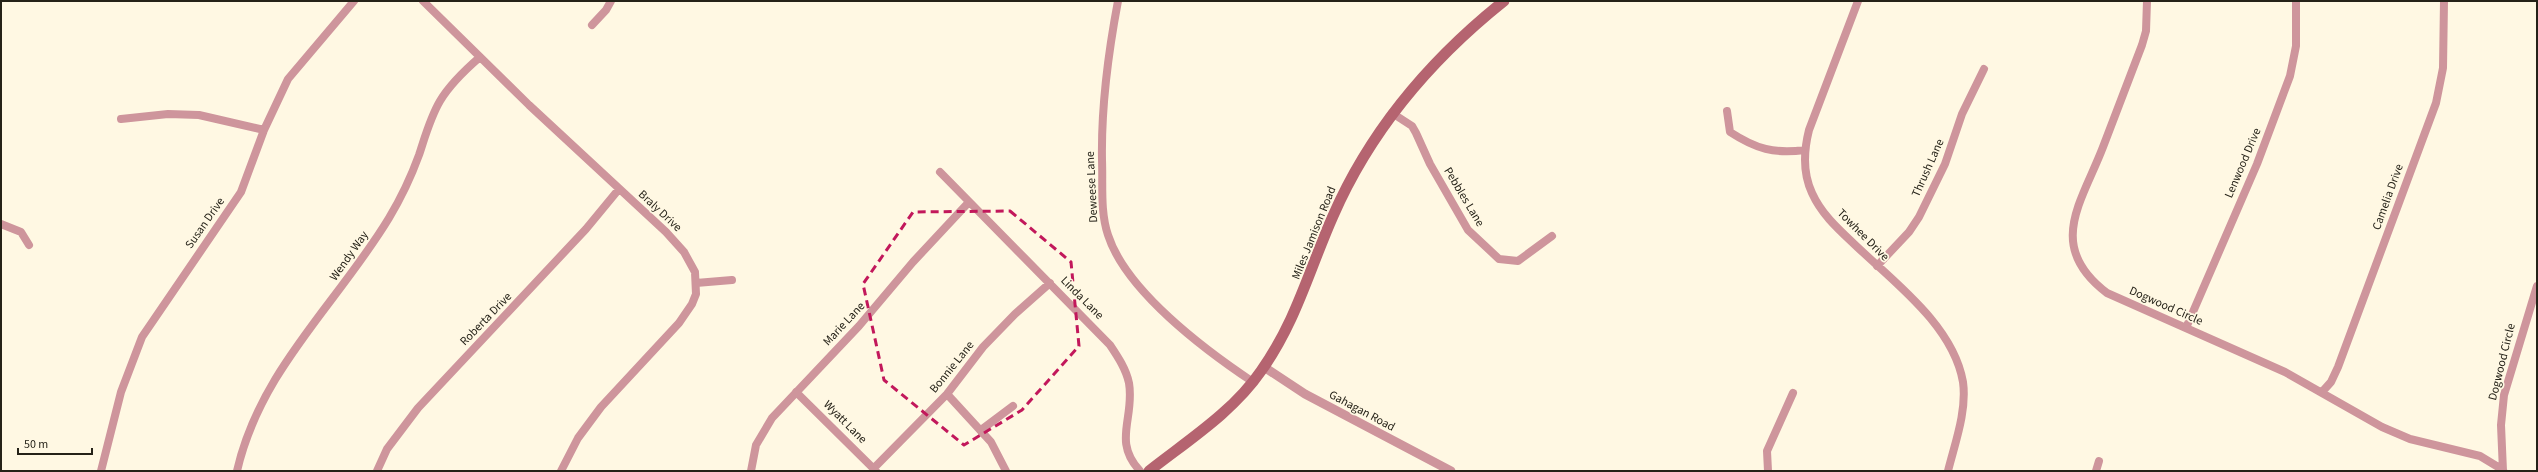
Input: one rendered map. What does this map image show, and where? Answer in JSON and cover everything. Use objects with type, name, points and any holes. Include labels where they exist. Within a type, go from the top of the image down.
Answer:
[{"type":"main road","name":"Miles Jamison Road","points":[[1149,471],[1233,403],[1253,382],[1264,367],[1290,324],[1323,238],[1346,189],[1374,138],[1392,113],[1429,69],[1504,1]]},
{"type":"street","name":"Susan Drive","points":[[101,471],[121,392],[142,337],[241,192],[264,130],[288,79],[354,1]]},
{"type":"street","name":"Braly Drive","points":[[423,1],[684,252],[694,272],[696,294],[686,314],[601,407],[578,438],[561,471]]},
{"type":"street","points":[[592,25],[606,10],[611,1]]},
{"type":"street","name":"Deweese Lane","points":[[1118,1],[1108,53],[1102,116],[1103,206],[1108,236],[1122,263],[1153,301],[1219,359],[1253,382]]},
{"type":"street","name":"Towhee Drive","points":[[1858,1],[1813,117],[1805,150],[1808,180],[1811,192],[1822,210],[1938,326],[1948,341],[1957,361],[1963,383],[1963,401],[1948,471]]},
{"type":"street","name":"Dogwood Circle","points":[[2147,1],[2146,31],[2142,45],[2102,149],[2077,205],[2072,233],[2079,261],[2096,284],[2107,293],[2131,305],[2285,372],[2382,427],[2410,439],[2480,456],[2503,471]]},
{"type":"street","name":"Lenwood Drive","points":[[2186,328],[2257,164],[2290,76],[2296,46],[2296,1]]},
{"type":"street","name":"Camelia Drive","points":[[2322,392],[2331,382],[2338,367],[2436,103],[2443,68],[2444,1]]},
{"type":"street","name":"Wendy Way","points":[[237,471],[245,443],[274,378],[357,267],[388,220],[410,177],[440,102],[460,76],[480,56]]},
{"type":"street","name":"Thrush Lane","points":[[1877,266],[1909,232],[1919,217],[1945,164],[1962,114],[1984,69]]},
{"type":"street","points":[[1727,111],[1730,132],[1760,149],[1787,152],[1805,150]]},
{"type":"street","name":"Pebbles Lane","points":[[1392,113],[1412,126],[1468,230],[1492,255],[1499,259],[1518,261],[1552,236]]},
{"type":"street","points":[[121,118],[168,114],[199,115],[264,130]]},
{"type":"street","name":"Linda Lane","points":[[940,172],[1110,345],[1122,364],[1130,395],[1125,447],[1132,462],[1140,471]]},
{"type":"street","name":"Roberta Drive","points":[[377,471],[391,444],[418,408],[586,229],[619,189]]},
{"type":"street","name":"Marie Lane","points":[[751,471],[760,435],[772,418],[859,326],[913,262],[969,202]]},
{"type":"street","points":[[1,224],[21,232],[29,245]]},
{"type":"street","points":[[696,283],[732,280]]},
{"type":"street","name":"Bonnie Lane","points":[[875,470],[947,394],[983,347],[1028,301],[1050,283]]},
{"type":"street","name":"Dogwood Circle","points":[[2503,471],[2501,425],[2504,395],[2537,286]]},
{"type":"street","name":"Gahagan Road","points":[[1264,367],[1305,394],[1451,471]]},
{"type":"street","name":"Wyatt Lane","points":[[796,392],[875,470]]},
{"type":"street","points":[[1768,471],[1767,451],[1793,393]]},
{"type":"street","points":[[947,394],[994,446],[1006,471]]},
{"type":"street","points":[[981,430],[1013,406]]},
{"type":"street","points":[[2096,471],[2099,461]]},
{"type":"highlighted area","points":[[1010,211],[1071,262],[1079,346],[1022,410],[964,445],[884,380],[863,284],[913,212]]}]
